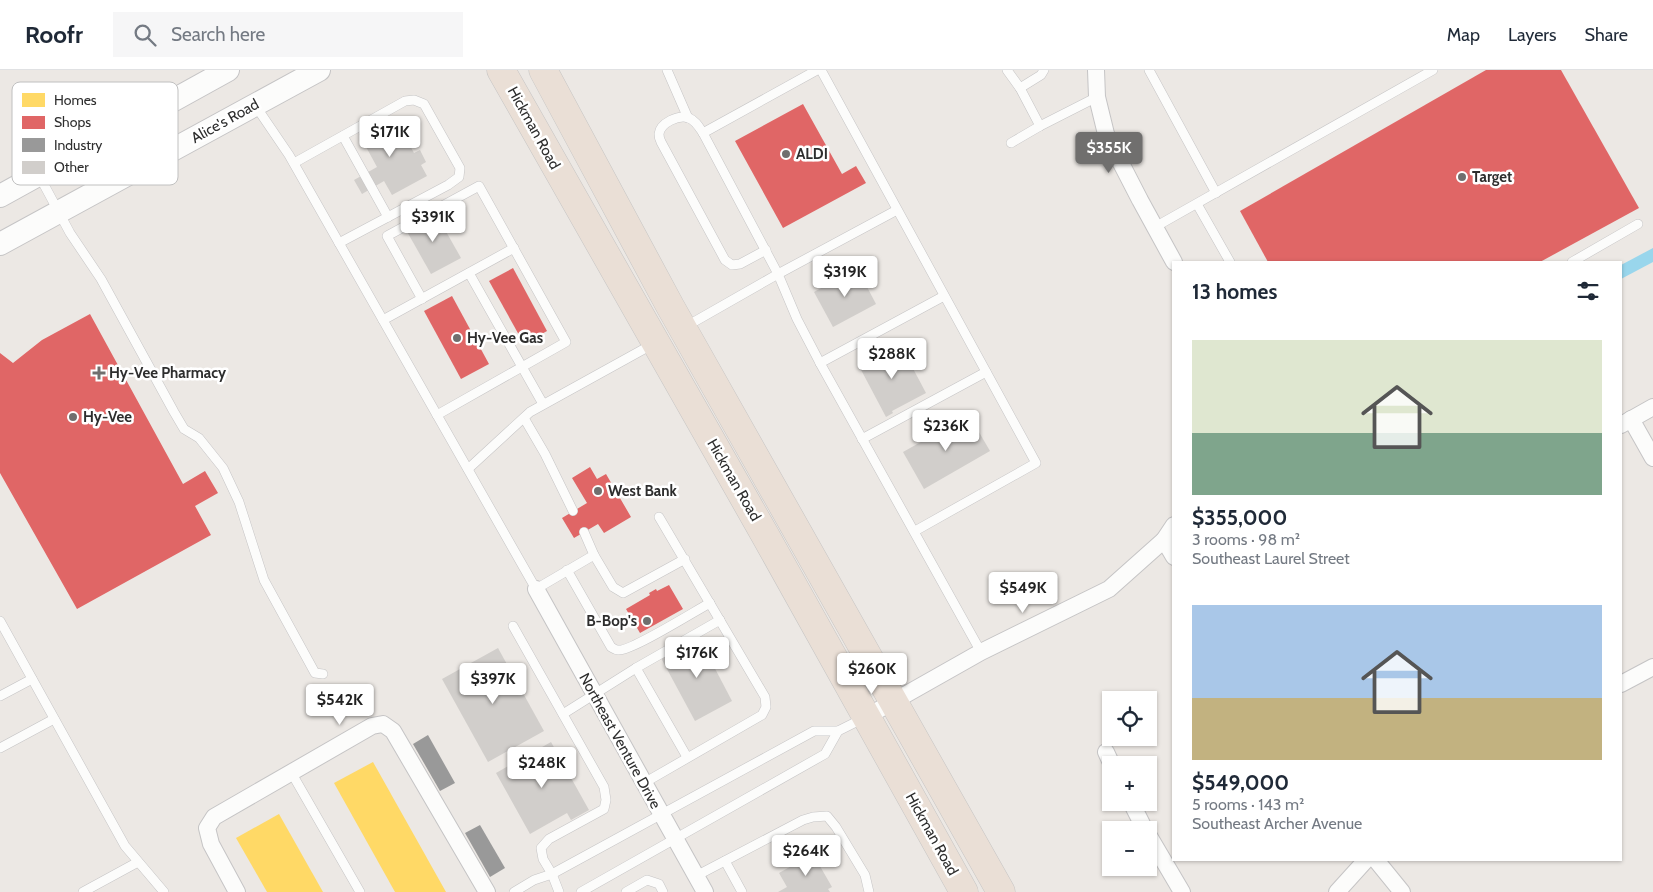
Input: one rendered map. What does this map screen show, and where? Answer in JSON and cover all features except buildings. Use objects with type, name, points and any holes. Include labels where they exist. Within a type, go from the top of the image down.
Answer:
[{"type":"highway","name":"Hickman Road","points":[[501,70],[765,534],[964,892]]},
{"type":"highway","name":"Hickman Road","points":[[543,70],[683,328],[1001,892]]},
{"type":"main road","points":[[178,97],[228,70]]},
{"type":"main road","name":"Alice's Road","points":[[178,147],[319,70]]},
{"type":"main road","points":[[0,196],[19,185]]},
{"type":"main road","name":"Alice's Road","points":[[0,244],[110,185]]},
{"type":"street","points":[[1096,70],[1097,98],[1106,134],[1173,261]]},
{"type":"street","points":[[1653,407],[1626,422],[1653,458]]},
{"type":"street","points":[[866,717],[981,652],[1109,589],[1164,540],[1172,528]]},
{"type":"street","points":[[1164,540],[1172,554]]},
{"type":"street","name":"Northeast Venture Drive","points":[[536,589],[705,892]]},
{"type":"street","points":[[1622,683],[1653,667]]},
{"type":"street","points":[[237,892],[210,844],[207,828],[214,817],[372,726],[383,724],[393,730],[488,892]]},
{"type":"street","points":[[1157,850],[1182,892]]},
{"type":"street","points":[[1337,892],[1365,861]]},
{"type":"street","points":[[1377,861],[1402,892]]},
{"type":"lane","points":[[679,70],[669,72],[688,118]]},
{"type":"lane","points":[[703,133],[817,70]]},
{"type":"lane","points":[[821,70],[1036,463],[915,531]]},
{"type":"lane","points":[[1007,70],[1020,88],[1040,126]]},
{"type":"lane","points":[[1020,88],[1041,75],[1044,70]]},
{"type":"lane","points":[[1149,70],[1216,193]]},
{"type":"lane","points":[[1155,227],[1433,70]]},
{"type":"lane","points":[[1011,143],[1040,126],[1097,98]]},
{"type":"lane","points":[[294,163],[405,102],[414,100],[424,104],[460,168],[459,177],[448,185],[339,243]]},
{"type":"lane","points":[[255,105],[294,163],[536,589],[594,555]]},
{"type":"lane","points":[[766,250],[740,264],[732,265],[726,260],[661,142],[659,133],[663,126],[679,117],[688,118],[697,123],[766,250],[797,319],[820,363],[981,652]]},
{"type":"lane","points":[[343,136],[388,217]]},
{"type":"lane","points":[[44,185],[70,233],[101,279],[184,429],[199,438],[223,468],[238,502],[264,580],[316,673],[323,674]]},
{"type":"lane","points":[[422,299],[387,236],[479,186],[566,342],[437,415]]},
{"type":"lane","points":[[1197,204],[1229,261]]},
{"type":"lane","points":[[683,328],[897,210]]},
{"type":"lane","points":[[1574,261],[1638,224]]},
{"type":"lane","points":[[383,320],[514,248]]},
{"type":"lane","points":[[469,273],[543,404]]},
{"type":"lane","points":[[820,363],[944,296]]},
{"type":"lane","points":[[468,469],[524,418],[543,404],[656,343]]},
{"type":"lane","points":[[862,439],[986,372]]},
{"type":"lane","points":[[524,418],[545,454],[573,511]]},
{"type":"lane","points":[[644,782],[762,715],[766,707],[765,697],[659,517]]},
{"type":"lane","points":[[584,532],[594,555],[613,587],[623,593],[685,559]]},
{"type":"lane","points":[[567,570],[611,647],[618,650],[628,648],[643,641],[710,603]]},
{"type":"lane","points":[[0,620],[125,846],[164,892]]},
{"type":"lane","points":[[563,714],[636,668],[720,620]]},
{"type":"lane","points":[[513,626],[604,787],[606,800],[604,808],[549,840],[541,848],[543,859],[552,874],[559,892]]},
{"type":"lane","points":[[636,668],[687,758]]},
{"type":"lane","points":[[0,696],[32,679]]},
{"type":"lane","points":[[514,892],[534,880],[552,874],[662,815],[814,731],[838,731],[866,717]]},
{"type":"lane","points":[[0,748],[54,719]]},
{"type":"lane","points":[[582,892],[825,754],[838,731]]},
{"type":"lane","points":[[291,772],[360,892]]},
{"type":"lane","points":[[696,876],[803,820],[827,816],[836,826],[865,875],[869,892]]},
{"type":"lane","points":[[725,861],[742,892]]},
{"type":"lane","points":[[83,892],[138,862]]},
{"type":"lane","points":[[626,892],[647,880],[659,884],[663,892]]},
{"type":"water","points":[[1653,248],[1653,262],[1622,278],[1622,264]]},
{"type":"place","name":"ALDI","points":[[786,154]]},
{"type":"place","name":"Target","points":[[1462,177]]},
{"type":"place","name":"Hy-Vee Gas","points":[[457,338]]},
{"type":"place","name":"Hy-Vee Pharmacy","points":[[99,373]]},
{"type":"place","name":"Hy-Vee","points":[[73,417]]},
{"type":"place","name":"West Bank","points":[[598,491]]},
{"type":"place","name":"B-Bop's","points":[[647,621]]}]
